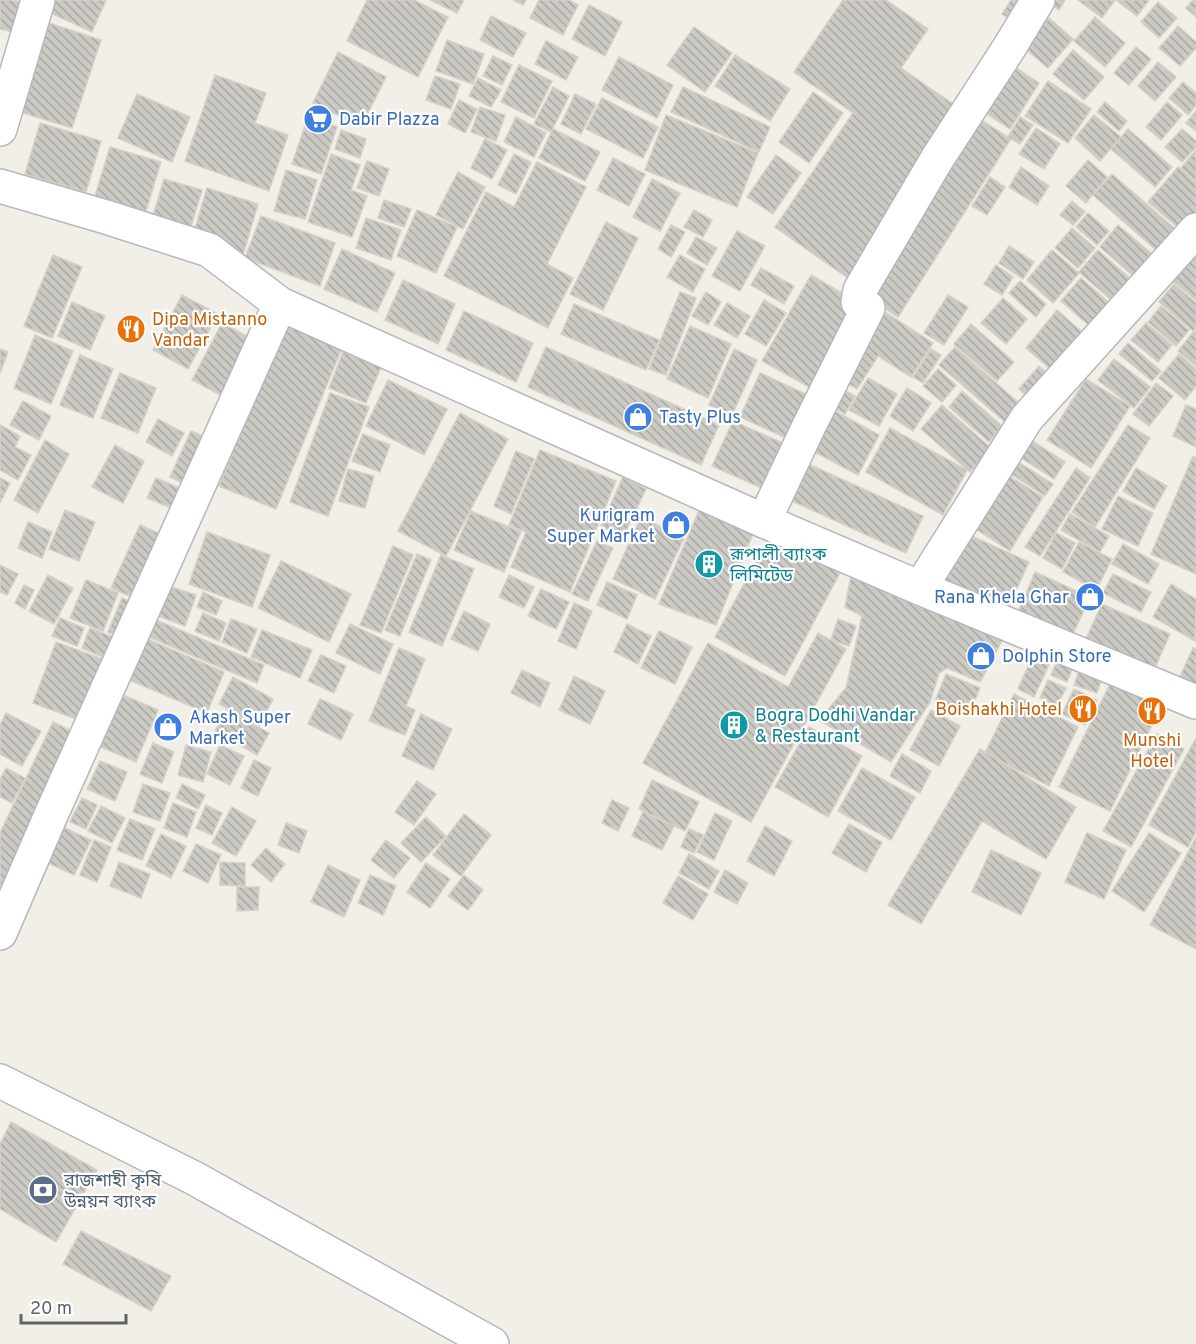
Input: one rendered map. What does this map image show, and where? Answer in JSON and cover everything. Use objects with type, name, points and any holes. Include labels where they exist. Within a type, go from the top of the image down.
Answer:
[{"type":"street","points":[[0,129],[38,0]]},
{"type":"street","points":[[764,521],[868,308],[858,302],[860,290],[938,159],[1010,48],[1038,0]]},
{"type":"street","points":[[0,186],[209,250],[280,304],[764,521],[1196,702]]},
{"type":"street","points":[[920,588],[1028,418],[1196,230]]},
{"type":"street","points":[[0,933],[280,304]]},
{"type":"street","points":[[0,1081],[194,1178],[492,1344]]},
{"type":"building","points":[[0,0],[21,2],[13,32],[0,29]]},
{"type":"building","points":[[56,0],[106,0],[92,32],[50,13]]},
{"type":"building","points":[[367,0],[414,0],[448,17],[418,77],[347,41]]},
{"type":"building","points":[[430,0],[464,0],[457,13]]},
{"type":"building","points":[[513,0],[526,0],[523,5]]},
{"type":"building","points":[[539,0],[569,0],[578,5],[563,35],[530,18]]},
{"type":"building","points":[[843,0],[886,0],[928,29],[901,68],[966,113],[852,281],[775,227],[853,113],[794,72]]},
{"type":"building","points":[[1011,0],[1038,0],[1021,27],[1002,14]]},
{"type":"building","points":[[1044,0],[1065,0],[1059,10]]},
{"type":"building","points":[[1078,0],[1115,0],[1102,18]]},
{"type":"building","points":[[1116,0],[1149,0],[1137,16]]},
{"type":"building","points":[[1193,0],[1196,0],[1196,17],[1186,8]]},
{"type":"building","points":[[1158,2],[1177,18],[1159,38],[1141,22]]},
{"type":"building","points":[[589,5],[622,22],[605,56],[572,39]]},
{"type":"building","points":[[491,16],[526,33],[513,57],[480,40]]},
{"type":"building","points":[[1095,17],[1125,43],[1105,67],[1074,41]]},
{"type":"building","points":[[1049,18],[1073,39],[1048,68],[1023,47]]},
{"type":"building","points":[[49,23],[101,40],[72,128],[20,112]]},
{"type":"building","points":[[1178,26],[1196,42],[1196,48],[1180,66],[1159,48]]},
{"type":"building","points":[[694,27],[732,53],[705,92],[667,65]]},
{"type":"building","points":[[447,40],[484,54],[473,84],[436,71]]},
{"type":"building","points":[[546,41],[578,57],[566,80],[535,64]]},
{"type":"building","points":[[1136,47],[1151,59],[1129,85],[1114,73]]},
{"type":"building","points":[[1073,50],[1104,77],[1084,100],[1053,74]]},
{"type":"building","points":[[338,52],[386,77],[361,127],[313,103]]},
{"type":"building","points":[[735,55],[790,89],[770,121],[715,86]]},
{"type":"building","points":[[493,56],[512,65],[502,85],[483,76]]},
{"type":"building","points":[[619,57],[673,85],[657,118],[602,90]]},
{"type":"building","points":[[1158,62],[1176,77],[1155,101],[1138,86]]},
{"type":"building","points":[[519,65],[552,81],[534,118],[501,102]]},
{"type":"building","points":[[1013,66],[1039,83],[1010,129],[984,112]]},
{"type":"building","points":[[215,75],[266,93],[255,123],[288,135],[269,191],[185,161]]},
{"type":"building","points":[[435,76],[460,84],[451,109],[426,100]]},
{"type":"building","points":[[478,78],[501,90],[491,107],[469,96]]},
{"type":"building","points":[[1048,81],[1091,109],[1068,143],[1025,116]]},
{"type":"building","points":[[1183,82],[1196,93],[1196,105],[1188,115],[1169,98]]},
{"type":"building","points":[[553,87],[569,96],[551,132],[534,124]]},
{"type":"building","points":[[683,87],[770,127],[759,152],[671,112]]},
{"type":"building","points":[[813,92],[843,113],[809,163],[779,142]]},
{"type":"building","points":[[137,94],[190,117],[172,162],[118,138]]},
{"type":"building","points":[[575,94],[596,104],[581,134],[561,124]]},
{"type":"building","points":[[602,98],[658,127],[643,158],[586,129]]},
{"type":"building","points":[[459,100],[477,109],[465,133],[448,124]]},
{"type":"building","points":[[1105,102],[1127,121],[1119,131],[1097,112]]},
{"type":"building","points":[[1167,102],[1182,115],[1161,140],[1146,127]]},
{"type":"building","points":[[480,107],[505,115],[496,141],[471,132]]},
{"type":"building","points":[[1196,111],[1196,131],[1186,123]]},
{"type":"building","points":[[666,115],[758,153],[737,207],[645,170]]},
{"type":"building","points":[[1094,115],[1121,137],[1100,161],[1075,138]]},
{"type":"building","points":[[975,116],[1011,139],[898,317],[862,294]]},
{"type":"building","points":[[308,117],[337,127],[321,174],[292,164]]},
{"type":"building","points":[[516,117],[546,133],[534,157],[504,142]]},
{"type":"building","points":[[1020,117],[1033,125],[1020,144],[1008,137]]},
{"type":"building","points":[[40,123],[101,141],[86,192],[25,174]]},
{"type":"building","points":[[1036,128],[1060,144],[1044,169],[1019,154]]},
{"type":"building","points":[[553,129],[600,152],[585,181],[539,158]]},
{"type":"building","points":[[1128,129],[1172,167],[1155,187],[1111,149]]},
{"type":"building","points":[[1182,129],[1196,141],[1196,147],[1182,162],[1165,147]]},
{"type":"building","points":[[341,130],[366,139],[360,158],[335,149]]},
{"type":"building","points":[[485,139],[507,150],[492,179],[471,168]]},
{"type":"building","points":[[110,147],[161,162],[145,214],[94,199]]},
{"type":"building","points":[[1196,150],[1196,181],[1181,168]]},
{"type":"building","points":[[331,154],[360,165],[351,190],[367,196],[352,237],[308,222]]},
{"type":"building","points":[[514,154],[531,162],[516,194],[498,185]]},
{"type":"building","points":[[776,155],[801,173],[773,214],[747,197]]},
{"type":"building","points":[[613,158],[645,174],[629,206],[597,190]]},
{"type":"building","points":[[1088,160],[1107,177],[1086,203],[1066,186]]},
{"type":"building","points":[[367,161],[389,169],[379,196],[357,188]]},
{"type":"building","points":[[537,162],[586,187],[547,264],[573,278],[548,328],[444,276],[486,192],[514,207]]},
{"type":"building","points":[[1021,167],[1049,186],[1037,205],[1009,187]]},
{"type":"building","points":[[1178,167],[1196,182],[1196,216],[1182,231],[1148,202]]},
{"type":"building","points":[[286,170],[317,180],[305,219],[274,211]]},
{"type":"building","points":[[458,172],[485,187],[463,229],[436,215]]},
{"type":"building","points":[[1112,174],[1174,228],[1156,250],[1093,195]]},
{"type":"building","points":[[990,177],[1005,187],[987,215],[972,206]]},
{"type":"building","points":[[164,179],[202,190],[189,233],[151,222]]},
{"type":"building","points":[[652,179],[680,193],[660,231],[633,217]]},
{"type":"building","points":[[207,188],[258,204],[243,255],[192,239]]},
{"type":"building","points":[[384,200],[411,209],[404,227],[378,218]]},
{"type":"building","points":[[1072,201],[1085,212],[1073,225],[1060,215]]},
{"type":"building","points":[[417,210],[457,227],[436,273],[397,256]]},
{"type":"building","points":[[694,210],[712,220],[703,237],[684,227]]},
{"type":"building","points":[[1088,213],[1109,231],[1097,245],[1076,227]]},
{"type":"building","points":[[261,216],[335,243],[320,286],[245,258]]},
{"type":"building","points":[[366,218],[401,230],[391,260],[356,248]]},
{"type":"building","points":[[606,222],[638,238],[603,310],[570,294]]},
{"type":"building","points":[[671,225],[685,232],[671,257],[658,249]]},
{"type":"building","points":[[1118,225],[1158,259],[1139,281],[1100,247]]},
{"type":"building","points":[[1072,228],[1095,248],[1078,268],[1055,248]]},
{"type":"building","points":[[737,231],[765,246],[740,291],[712,276]]},
{"type":"building","points":[[696,237],[717,248],[707,265],[687,253]]},
{"type":"building","points":[[1009,246],[1034,262],[1023,279],[999,263]]},
{"type":"building","points":[[1196,246],[1196,300],[1172,280]]},
{"type":"building","points":[[342,249],[395,273],[377,312],[324,289]]},
{"type":"building","points":[[1052,250],[1079,273],[1053,303],[1027,280]]},
{"type":"building","points":[[1098,250],[1135,283],[1117,305],[1079,272]]},
{"type":"building","points":[[53,255],[82,267],[52,338],[24,326]]},
{"type":"building","points":[[680,255],[705,269],[693,292],[667,277]]},
{"type":"building","points":[[996,265],[1013,277],[1002,295],[984,284]]},
{"type":"building","points":[[761,268],[794,286],[784,304],[751,285]]},
{"type":"building","points":[[811,275],[871,310],[820,393],[762,361]]},
{"type":"building","points":[[1081,278],[1113,306],[1094,330],[1061,301]]},
{"type":"building","points":[[403,280],[455,304],[438,344],[385,320]]},
{"type":"building","points":[[1020,281],[1046,304],[1036,317],[1009,293]]},
{"type":"building","points":[[1174,284],[1196,303],[1196,327],[1193,331],[1159,302]]},
{"type":"building","points":[[680,292],[696,298],[666,375],[649,369]]},
{"type":"building","points":[[706,292],[721,302],[708,325],[692,316]]},
{"type":"building","points":[[182,295],[218,314],[188,369],[153,350]]},
{"type":"building","points":[[948,295],[968,307],[944,345],[924,333]]},
{"type":"building","points":[[1003,298],[1027,319],[1006,344],[981,323]]},
{"type":"building","points":[[764,300],[786,313],[766,346],[745,334]]},
{"type":"building","points":[[72,302],[105,316],[90,350],[58,336]]},
{"type":"building","points":[[727,303],[750,316],[737,338],[714,325]]},
{"type":"building","points":[[574,304],[659,340],[646,370],[561,334]]},
{"type":"building","points":[[1161,306],[1189,330],[1176,346],[1148,322]]},
{"type":"building","points":[[877,307],[933,343],[911,377],[878,356],[857,389],[834,375]]},
{"type":"building","points":[[1057,310],[1089,338],[1057,375],[1026,348]]},
{"type":"building","points":[[464,311],[533,343],[516,382],[446,350]]},
{"type":"building","points":[[222,323],[256,341],[226,398],[192,380]]},
{"type":"building","points":[[1146,323],[1172,345],[1158,362],[1131,340]]},
{"type":"building","points":[[971,324],[1014,362],[997,381],[954,344]]},
{"type":"building","points":[[285,325],[342,348],[276,509],[219,486]]},
{"type":"building","points":[[690,326],[731,344],[708,398],[667,379]]},
{"type":"building","points":[[1195,330],[1196,332],[1196,366],[1178,351]]},
{"type":"building","points":[[35,335],[73,351],[51,404],[14,388]]},
{"type":"building","points":[[1128,343],[1161,371],[1152,381],[1119,354]]},
{"type":"building","points":[[546,347],[719,425],[701,465],[528,387]]},
{"type":"building","points":[[955,347],[1021,405],[1006,423],[939,365]]},
{"type":"building","points":[[0,349],[8,352],[0,373]]},
{"type":"building","points":[[734,349],[757,360],[732,415],[709,405]]},
{"type":"building","points":[[931,349],[941,355],[923,383],[913,377]]},
{"type":"building","points":[[343,352],[381,367],[366,403],[329,388]]},
{"type":"building","points":[[1179,354],[1196,369],[1196,386],[1185,400],[1159,378]]},
{"type":"building","points":[[80,355],[113,369],[93,418],[60,405]]},
{"type":"building","points":[[1114,359],[1150,387],[1134,408],[1098,380]]},
{"type":"building","points":[[1039,366],[1050,376],[1030,399],[1019,389]]},
{"type":"building","points":[[938,369],[956,385],[942,402],[923,386]]},
{"type":"building","points":[[120,373],[156,388],[138,433],[101,418]]},
{"type":"building","points":[[760,373],[806,394],[786,438],[740,417]]},
{"type":"building","points":[[868,378],[897,394],[879,426],[849,410]]},
{"type":"building","points":[[1086,379],[1130,406],[1091,468],[1047,440]]},
{"type":"building","points":[[388,380],[447,409],[424,455],[366,426]]},
{"type":"building","points":[[1156,383],[1173,396],[1149,426],[1133,414]]},
{"type":"building","points":[[836,385],[855,396],[845,414],[826,403]]},
{"type":"building","points":[[907,388],[931,403],[913,431],[890,416]]},
{"type":"building","points":[[962,391],[1002,426],[989,442],[949,407]]},
{"type":"building","points":[[330,393],[369,407],[328,516],[290,502]]},
{"type":"building","points":[[23,401],[51,416],[39,440],[10,425]]},
{"type":"building","points":[[824,405],[879,435],[858,475],[803,446]]},
{"type":"building","points":[[942,405],[991,448],[970,472],[921,429]]},
{"type":"building","points":[[1186,405],[1196,409],[1196,447],[1173,436]]},
{"type":"building","points":[[460,413],[508,439],[446,556],[398,531]]},
{"type":"building","points":[[158,419],[184,433],[172,456],[146,442]]},
{"type":"building","points":[[733,421],[785,444],[764,489],[712,466]]},
{"type":"building","points":[[0,425],[20,436],[15,447],[31,455],[18,480],[0,470]]},
{"type":"building","points":[[1128,425],[1150,438],[1095,527],[1072,512]]},
{"type":"building","points":[[890,428],[967,470],[943,515],[866,472]]},
{"type":"building","points":[[191,431],[210,439],[188,486],[170,477]]},
{"type":"building","points":[[363,434],[390,445],[380,472],[352,461]]},
{"type":"building","points":[[1029,439],[1065,462],[1054,479],[1018,456]]},
{"type":"building","points":[[45,440],[69,454],[38,513],[14,500]]},
{"type":"building","points":[[115,445],[144,461],[123,503],[92,487]]},
{"type":"building","points":[[540,450],[616,481],[570,592],[511,567],[526,532],[509,525]]},
{"type":"building","points":[[516,451],[534,459],[511,514],[494,506]]},
{"type":"building","points":[[1193,456],[1196,458],[1196,574],[1151,554]]},
{"type":"building","points":[[795,458],[923,516],[906,553],[779,495]]},
{"type":"building","points":[[1015,460],[1053,484],[1045,496],[1008,472]]},
{"type":"building","points":[[1076,468],[1090,478],[1040,556],[1025,547]]},
{"type":"building","points":[[1136,468],[1167,486],[1154,509],[1123,491]]},
{"type":"building","points":[[348,469],[374,476],[365,508],[339,501]]},
{"type":"building","points":[[1001,471],[1043,497],[1010,551],[968,524]]},
{"type":"building","points":[[623,477],[646,489],[623,537],[601,526]]},
{"type":"building","points":[[0,478],[10,483],[0,503]]},
{"type":"building","points":[[156,478],[184,490],[176,510],[147,498]]},
{"type":"building","points":[[1118,496],[1153,513],[1138,546],[1102,529]]},
{"type":"building","name":"রূপালী ব্যাংক লিমিটেড","points":[[703,501],[757,524],[716,625],[659,604]]},
{"type":"building","points":[[65,510],[95,522],[79,561],[49,549]]},
{"type":"building","points":[[471,511],[521,532],[504,572],[454,550]]},
{"type":"building","points":[[1070,514],[1109,536],[1100,552],[1061,530]]},
{"type":"building","points":[[641,517],[684,538],[655,599],[613,579]]},
{"type":"building","points":[[28,522],[52,532],[42,558],[18,548]]},
{"type":"building","points":[[140,525],[167,537],[139,600],[111,588]]},
{"type":"building","points":[[773,531],[842,569],[785,676],[715,637]]},
{"type":"building","points":[[207,532],[270,555],[252,607],[189,584]]},
{"type":"building","points":[[965,533],[1029,562],[1005,615],[941,586]]},
{"type":"building","points":[[1056,533],[1075,543],[1062,569],[1043,558]]},
{"type":"building","points":[[597,541],[613,548],[588,601],[572,594]]},
{"type":"building","points":[[1079,542],[1112,559],[1096,590],[1063,572]]},
{"type":"building","points":[[1123,544],[1159,564],[1148,584],[1112,564]]},
{"type":"building","points":[[393,546],[413,555],[381,633],[360,625]]},
{"type":"building","points":[[417,554],[431,560],[400,636],[385,630]]},
{"type":"building","points":[[441,555],[474,569],[442,646],[409,632]]},
{"type":"building","points":[[281,561],[351,594],[329,642],[258,608]]},
{"type":"building","points":[[0,565],[18,574],[7,595],[0,592]]},
{"type":"building","points":[[853,565],[1006,633],[980,682],[947,668],[939,673],[930,702],[891,762],[819,720],[846,688],[862,616],[845,607]]},
{"type":"building","points":[[1035,572],[1090,597],[1073,634],[1019,610]]},
{"type":"building","points":[[1113,574],[1151,592],[1141,612],[1103,593]]},
{"type":"building","points":[[48,575],[73,588],[54,624],[29,611]]},
{"type":"building","points":[[509,575],[534,587],[524,608],[499,597]]},
{"type":"building","points":[[86,580],[118,593],[103,631],[70,618]]},
{"type":"building","points":[[607,582],[637,595],[627,619],[597,605]]},
{"type":"building","points":[[1171,584],[1196,599],[1195,641],[1153,617]]},
{"type":"building","points":[[24,585],[34,590],[25,609],[15,603]]},
{"type":"building","points":[[168,586],[196,595],[185,626],[158,616]]},
{"type":"building","points":[[541,589],[569,602],[556,629],[528,616]]},
{"type":"building","points":[[203,592],[222,601],[216,615],[197,607]]},
{"type":"building","points":[[122,598],[141,606],[127,640],[108,632]]},
{"type":"building","points":[[574,603],[592,611],[576,649],[558,641]]},
{"type":"building","points":[[1102,604],[1170,634],[1153,672],[1085,641]]},
{"type":"building","points":[[464,611],[490,624],[478,651],[451,639]]},
{"type":"building","points":[[203,613],[226,623],[219,641],[195,631]]},
{"type":"building","points":[[60,618],[84,628],[77,646],[52,636]]},
{"type":"building","points":[[231,619],[257,629],[247,653],[222,642]]},
{"type":"building","points":[[838,619],[856,626],[849,646],[831,640]]},
{"type":"building","points":[[156,620],[264,665],[257,683],[149,637]]},
{"type":"building","points":[[350,624],[393,644],[380,674],[336,653]]},
{"type":"building","points":[[627,624],[651,636],[638,664],[614,652]]},
{"type":"building","points":[[90,628],[113,637],[105,658],[82,648]]},
{"type":"building","points":[[262,630],[312,650],[300,678],[251,657]]},
{"type":"building","points":[[659,631],[692,647],[675,684],[641,668]]},
{"type":"building","name":"Bogra Dodhi Vandar & Restaurant","points":[[818,633],[846,649],[751,822],[643,763],[708,643],[788,687]]},
{"type":"building","points":[[145,638],[224,672],[207,713],[127,679]]},
{"type":"building","points":[[56,642],[102,659],[79,720],[33,703]]},
{"type":"building","points":[[399,648],[425,659],[406,706],[415,710],[405,735],[369,721]]},
{"type":"building","points":[[1193,648],[1196,649],[1196,689],[1178,681]]},
{"type":"building","points":[[1036,649],[1053,656],[1034,697],[1018,689]]},
{"type":"building","points":[[321,655],[346,666],[334,693],[308,681]]},
{"type":"building","points":[[1059,656],[1075,663],[1067,682],[1051,675]]},
{"type":"building","points":[[1082,662],[1105,670],[1097,693],[1074,685]]},
{"type":"building","points":[[522,670],[550,683],[540,707],[511,693]]},
{"type":"building","points":[[946,674],[980,688],[969,715],[935,701]]},
{"type":"building","points":[[574,676],[605,691],[590,724],[559,710]]},
{"type":"building","points":[[233,677],[273,699],[259,726],[219,704]]},
{"type":"building","points":[[1048,680],[1066,688],[1057,706],[1040,698]]},
{"type":"building","points":[[1112,680],[1162,704],[1110,811],[1059,787]]},
{"type":"building","points":[[1074,689],[1097,700],[1085,725],[1062,714]]},
{"type":"building","points":[[1014,694],[1078,727],[1049,786],[985,753]]},
{"type":"building","points":[[123,695],[158,710],[136,762],[101,747]]},
{"type":"building","points":[[320,699],[353,714],[341,740],[308,724]]},
{"type":"building","points":[[227,710],[269,733],[257,755],[215,731]]},
{"type":"building","points":[[931,710],[960,726],[939,766],[910,750]]},
{"type":"building","points":[[6,713],[41,731],[22,766],[0,754],[0,725]]},
{"type":"building","points":[[421,714],[452,729],[433,770],[402,756]]},
{"type":"building","points":[[53,722],[82,736],[0,909],[0,833]]},
{"type":"building","points":[[809,727],[862,756],[828,817],[775,787]]},
{"type":"building","points":[[1157,734],[1184,749],[1131,847],[1103,831]]},
{"type":"building","points":[[1196,738],[1196,832],[1188,847],[1149,825]]},
{"type":"building","points":[[153,743],[174,752],[162,783],[140,774]]},
{"type":"building","points":[[186,745],[211,752],[203,782],[178,775]]},
{"type":"building","points":[[220,745],[244,756],[230,785],[207,774]]},
{"type":"building","points":[[980,749],[1076,807],[1046,859],[982,821],[921,924],[888,905]]},
{"type":"building","points":[[902,754],[931,771],[920,793],[890,776]]},
{"type":"building","points":[[254,760],[271,768],[258,796],[241,788]]},
{"type":"building","points":[[100,761],[127,772],[115,801],[87,789]]},
{"type":"building","points":[[6,768],[25,778],[12,803],[0,797],[0,780]]},
{"type":"building","points":[[862,768],[915,797],[891,840],[838,811]]},
{"type":"building","points":[[652,780],[699,802],[685,831],[639,809]]},
{"type":"building","points":[[417,781],[436,794],[414,825],[395,812]]},
{"type":"building","points":[[143,784],[170,793],[160,821],[133,812]]},
{"type":"building","points":[[182,784],[205,795],[198,809],[176,798]]},
{"type":"building","points":[[82,798],[97,805],[86,829],[70,822]]},
{"type":"building","points":[[612,800],[629,808],[618,831],[602,823]]},
{"type":"building","points":[[173,803],[196,812],[187,837],[164,828]]},
{"type":"building","points":[[206,805],[222,813],[212,835],[196,828]]},
{"type":"building","points":[[101,806],[125,818],[112,843],[88,831]]},
{"type":"building","points":[[232,807],[256,821],[236,856],[212,843]]},
{"type":"building","points":[[643,812],[674,826],[662,850],[632,836]]},
{"type":"building","points":[[715,813],[732,821],[714,860],[697,852]]},
{"type":"building","points":[[464,814],[491,835],[461,876],[433,855]]},
{"type":"building","points":[[426,817],[446,836],[421,862],[401,843]]},
{"type":"building","points":[[130,819],[155,829],[142,860],[117,850]]},
{"type":"building","points":[[286,823],[307,831],[299,853],[278,845]]},
{"type":"building","points":[[849,824],[882,842],[866,872],[832,853]]},
{"type":"building","points":[[765,826],[792,841],[774,876],[747,861]]},
{"type":"building","points":[[63,827],[91,840],[74,875],[46,862]]},
{"type":"building","points":[[689,829],[703,835],[694,853],[681,847]]},
{"type":"building","points":[[1087,833],[1126,850],[1104,899],[1065,882]]},
{"type":"building","points":[[1149,833],[1181,853],[1144,912],[1112,891]]},
{"type":"building","points":[[161,834],[186,846],[171,878],[146,866]]},
{"type":"building","points":[[1196,837],[1196,949],[1150,925]]},
{"type":"building","points":[[94,840],[111,847],[97,882],[80,875]]},
{"type":"building","points":[[386,840],[410,858],[394,878],[371,860]]},
{"type":"building","points":[[196,844],[221,855],[208,883],[183,871]]},
{"type":"building","points":[[266,848],[285,864],[271,882],[251,865]]},
{"type":"building","points":[[991,850],[1041,873],[1021,915],[972,892]]},
{"type":"building","points":[[689,854],[719,871],[709,889],[679,873]]},
{"type":"building","points":[[119,862],[150,874],[141,898],[110,886]]},
{"type":"building","points":[[220,862],[245,863],[245,886],[220,885]]},
{"type":"building","points":[[426,863],[450,879],[430,908],[407,892]]},
{"type":"building","points":[[328,865],[360,880],[344,917],[311,902]]},
{"type":"building","points":[[725,870],[748,883],[737,904],[714,892]]},
{"type":"building","points":[[370,875],[396,886],[383,915],[358,903]]},
{"type":"building","points":[[464,875],[483,890],[468,910],[448,896]]},
{"type":"building","points":[[678,876],[708,894],[693,920],[663,903]]},
{"type":"building","points":[[237,887],[259,887],[258,910],[237,911]]},
{"type":"building","name":"রাজশাহী কৃষি উন্নয়ন ব্যাংক","points":[[11,1122],[97,1170],[56,1242],[0,1209],[0,1144]]},
{"type":"building","points":[[81,1231],[171,1276],[151,1311],[63,1264]]},
{"type":"place","name":"Dabir Plazza","points":[[318,119]]},
{"type":"place","name":"Dipa Mistanno Vandar","points":[[131,329]]},
{"type":"place","name":"Tasty Plus","points":[[638,417]]},
{"type":"place","name":"Kurigram Super Market","points":[[676,525]]},
{"type":"place","name":"রূপালী ব্যাংক লিমিটেড","points":[[709,564]]},
{"type":"place","name":"Rana Khela Ghar","points":[[1090,597]]},
{"type":"place","name":"Dolphin Store","points":[[981,656]]},
{"type":"place","name":"Boishakhi Hotel","points":[[1083,709]]},
{"type":"place","name":"Munshi Hotel","points":[[1152,711]]},
{"type":"place","name":"Bogra Dodhi Vandar & Restaurant","points":[[734,725]]},
{"type":"place","name":"Akash Super Market","points":[[168,727]]},
{"type":"place","name":"রাজশাহী কৃষি উন্নয়ন ব্যাংক","points":[[43,1190]]}]
